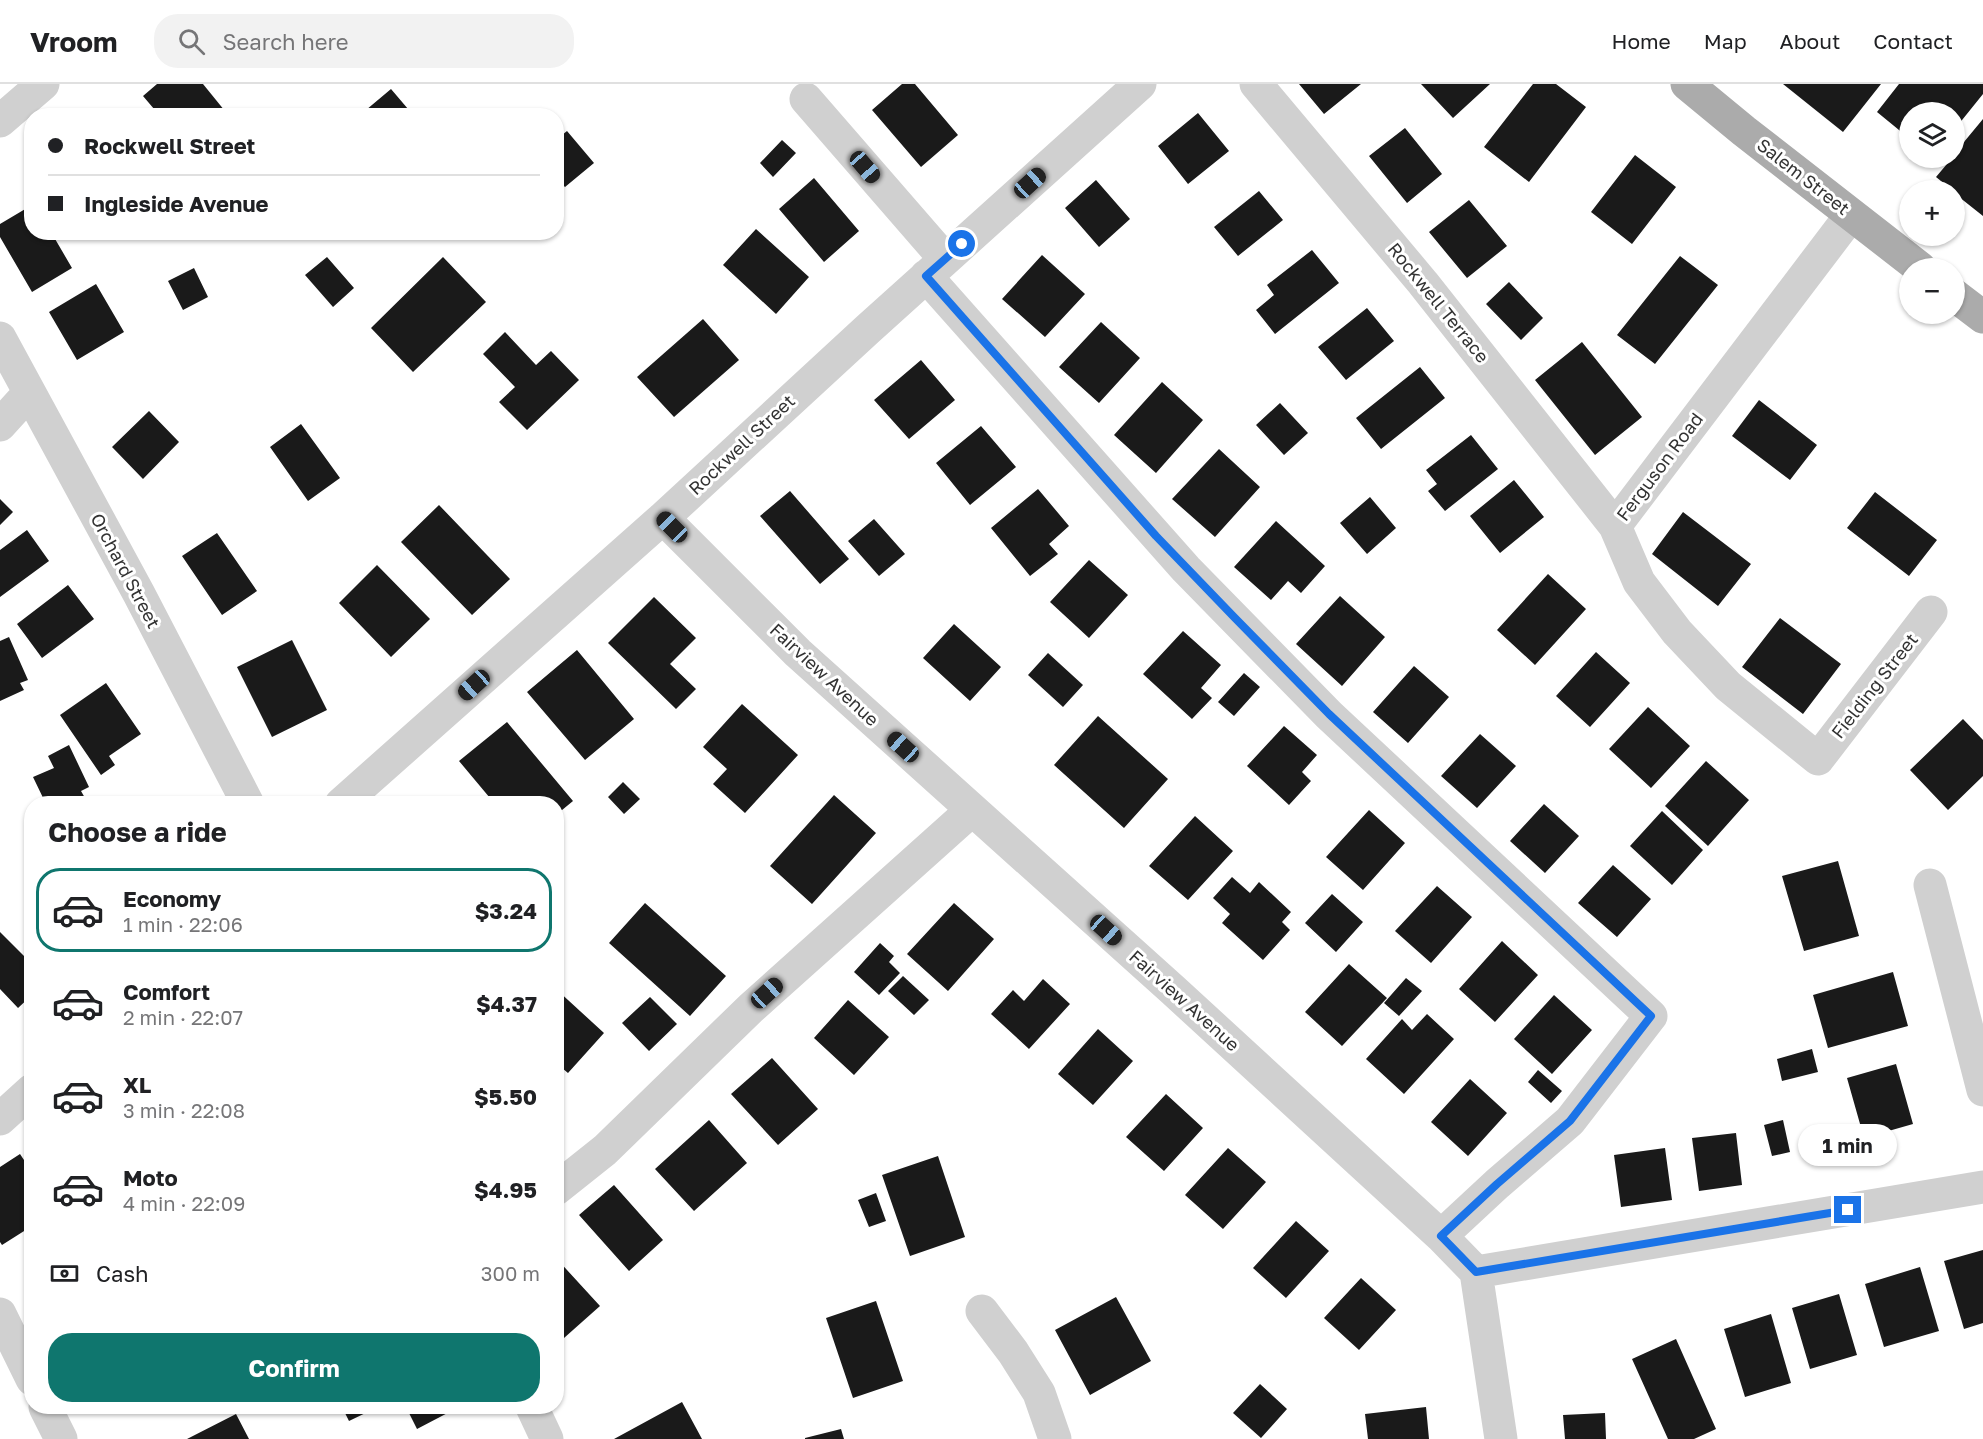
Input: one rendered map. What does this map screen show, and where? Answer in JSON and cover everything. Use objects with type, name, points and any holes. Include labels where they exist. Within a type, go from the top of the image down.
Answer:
[{"type":"main road","name":"Salem Street","points":[[1687,84],[1907,258]]},
{"type":"main road","points":[[1965,303],[1983,317]]},
{"type":"street","points":[[0,121],[43,84]]},
{"type":"street","name":"Rockwell Street","points":[[350,796],[663,518],[1140,84]]},
{"type":"street","name":"Rockwell Terrace","points":[[1256,84],[1423,283],[1616,526]]},
{"type":"street","points":[[806,99],[936,268],[1146,525],[1329,714],[1651,1016],[1570,1121],[1441,1236]]},
{"type":"street","name":"Ferguson Road","points":[[1818,759],[1728,687],[1677,632],[1638,582],[1616,526],[1851,215]]},
{"type":"street","name":"Orchard Street","points":[[0,339],[244,796]]},
{"type":"street","points":[[0,425],[29,393]]},
{"type":"street","name":"Fairview Avenue","points":[[663,518],[798,653],[1173,990],[1441,1236],[1476,1272]]},
{"type":"street","name":"Fielding Street","points":[[1818,759],[1931,612]]},
{"type":"street","points":[[564,1183],[605,1150],[751,1008],[972,810]]},
{"type":"street","points":[[1930,885],[1983,1090]]},
{"type":"street","points":[[0,1119],[24,1097]]},
{"type":"street","points":[[1501,1439],[1476,1272],[1983,1187]]},
{"type":"street","points":[[982,1311],[1013,1352],[1039,1393],[1055,1439]]},
{"type":"street","points":[[0,1314],[24,1363]]},
{"type":"street","points":[[48,1414],[61,1439]]},
{"type":"street","points":[[535,1414],[547,1439]]},
{"type":"building","points":[[157,84],[203,84],[222,108],[153,108],[143,96]]},
{"type":"building","points":[[902,84],[915,84],[958,135],[921,167],[872,110]]},
{"type":"building","points":[[1299,84],[1361,84],[1324,114]]},
{"type":"building","points":[[1421,84],[1490,84],[1453,118]]},
{"type":"building","points":[[1533,84],[1556,84],[1586,107],[1529,182],[1484,147]]},
{"type":"building","points":[[1783,84],[1881,84],[1843,132]]},
{"type":"building","points":[[1899,84],[1983,84],[1983,94],[1965,116],[1965,102],[1899,102],[1899,130],[1877,112]]},
{"type":"building","points":[[391,89],[407,108],[368,108]]},
{"type":"building","points":[[1198,113],[1229,151],[1188,184],[1158,146]]},
{"type":"building","points":[[1983,119],[1983,216],[1965,202],[1965,180],[1940,180],[1936,177],[1944,168],[1965,168],[1965,141]]},
{"type":"building","points":[[1405,128],[1442,174],[1407,203],[1369,156]]},
{"type":"building","points":[[567,131],[594,163],[565,187],[564,186],[564,133]]},
{"type":"building","points":[[782,140],[796,153],[773,177],[760,163]]},
{"type":"building","points":[[1635,155],[1676,187],[1632,244],[1591,212]]},
{"type":"building","points":[[814,178],[859,231],[824,262],[779,209]]},
{"type":"building","points":[[1096,180],[1130,219],[1099,247],[1065,208]]},
{"type":"building","points":[[1259,191],[1283,220],[1238,256],[1214,227]]},
{"type":"building","points":[[1469,200],[1507,246],[1467,278],[1429,232]]},
{"type":"building","points":[[24,210],[24,240],[56,240],[72,268],[32,292],[0,237],[0,224]]},
{"type":"building","points":[[756,229],[809,277],[776,314],[723,265]]},
{"type":"building","points":[[1312,250],[1339,283],[1275,334],[1256,310],[1274,295],[1267,285]]},
{"type":"building","points":[[1042,255],[1085,294],[1045,337],[1002,299]]},
{"type":"building","points":[[1680,256],[1718,285],[1655,364],[1617,335]]},
{"type":"building","points":[[327,257],[354,288],[333,307],[305,275]]},
{"type":"building","points":[[443,257],[486,302],[413,372],[371,328]]},
{"type":"building","points":[[194,268],[208,297],[183,310],[168,281]]},
{"type":"building","points":[[1509,282],[1543,318],[1521,340],[1486,304]]},
{"type":"building","points":[[96,284],[124,332],[77,360],[49,312]]},
{"type":"building","points":[[1367,308],[1394,341],[1346,380],[1318,347]]},
{"type":"building","points":[[703,319],[739,360],[674,417],[637,377]]},
{"type":"building","points":[[1101,322],[1140,358],[1099,403],[1059,367]]},
{"type":"building","points":[[505,332],[536,365],[551,351],[579,380],[527,430],[499,402],[515,387],[483,354]]},
{"type":"building","points":[[1582,342],[1642,417],[1595,455],[1535,380]]},
{"type":"building","points":[[921,360],[955,400],[909,439],[874,400]]},
{"type":"building","points":[[1420,367],[1445,398],[1381,449],[1356,418]]},
{"type":"building","points":[[1162,382],[1203,420],[1156,473],[1114,435]]},
{"type":"building","points":[[1759,400],[1817,445],[1790,480],[1732,436]]},
{"type":"building","points":[[1280,403],[1308,433],[1284,455],[1256,425]]},
{"type":"building","points":[[149,411],[179,442],[143,479],[112,447]]},
{"type":"building","points":[[301,424],[340,478],[308,501],[270,447]]},
{"type":"building","points":[[981,426],[1016,467],[970,505],[936,463]]},
{"type":"building","points":[[1471,435],[1498,469],[1445,511],[1428,491],[1437,484],[1426,470]]},
{"type":"building","points":[[1219,449],[1260,487],[1215,537],[1172,499]]},
{"type":"building","points":[[1514,480],[1544,517],[1500,553],[1470,516]]},
{"type":"building","points":[[1038,489],[1069,526],[1049,544],[1058,554],[1030,576],[991,528]]},
{"type":"building","points":[[790,491],[849,559],[820,584],[760,516]]},
{"type":"building","points":[[1875,492],[1937,540],[1909,576],[1847,528]]},
{"type":"building","points":[[1370,497],[1396,528],[1367,554],[1340,523]]},
{"type":"building","points":[[0,499],[13,512],[0,525]]},
{"type":"building","points":[[439,505],[510,579],[472,615],[401,542]]},
{"type":"building","points":[[1683,512],[1751,564],[1718,606],[1652,554]]},
{"type":"building","points":[[874,519],[905,554],[879,576],[848,541]]},
{"type":"building","points":[[1276,521],[1325,566],[1301,593],[1288,581],[1271,600],[1234,567]]},
{"type":"building","points":[[27,530],[49,561],[0,597],[0,550]]},
{"type":"building","points":[[217,533],[257,591],[222,615],[182,556]]},
{"type":"building","points":[[1089,560],[1128,595],[1089,638],[1050,602]]},
{"type":"building","points":[[377,565],[430,619],[391,657],[339,603]]},
{"type":"building","points":[[1548,574],[1586,609],[1535,665],[1497,630]]},
{"type":"building","points":[[68,585],[94,619],[42,658],[17,624]]},
{"type":"building","points":[[1340,596],[1385,637],[1342,686],[1296,644]]},
{"type":"building","points":[[654,597],[696,638],[670,664],[696,689],[676,709],[608,643]]},
{"type":"building","points":[[1780,618],[1841,664],[1803,714],[1742,667]]},
{"type":"building","points":[[954,624],[1001,667],[970,701],[923,658]]},
{"type":"building","points":[[1183,631],[1221,665],[1201,688],[1212,698],[1192,719],[1143,674]]},
{"type":"building","points":[[9,637],[28,680],[20,683],[24,690],[0,701],[0,641]]},
{"type":"building","points":[[292,640],[327,710],[272,737],[237,667]]},
{"type":"building","points":[[577,650],[634,719],[585,760],[527,692]]},
{"type":"building","points":[[1596,652],[1630,683],[1590,727],[1556,696]]},
{"type":"building","points":[[1048,653],[1083,685],[1063,707],[1028,675]]},
{"type":"building","points":[[1414,666],[1449,697],[1408,743],[1373,712]]},
{"type":"building","points":[[1244,673],[1260,687],[1234,716],[1218,702]]},
{"type":"building","points":[[106,683],[141,734],[109,756],[115,765],[101,775],[60,715]]},
{"type":"building","points":[[742,704],[798,755],[745,813],[713,784],[727,769],[703,747]]},
{"type":"building","points":[[1648,707],[1690,746],[1651,788],[1609,749]]},
{"type":"building","points":[[1098,716],[1168,779],[1124,828],[1054,765]]},
{"type":"building","points":[[1963,719],[1983,740],[1983,776],[1948,810],[1910,770]]},
{"type":"building","points":[[507,722],[573,801],[564,808],[564,796],[488,796],[459,761]]},
{"type":"building","points":[[1284,726],[1317,755],[1302,772],[1311,781],[1289,805],[1247,766]]},
{"type":"building","points":[[1480,734],[1516,766],[1477,808],[1441,776]]},
{"type":"building","points":[[69,745],[89,787],[81,791],[84,796],[42,796],[33,777],[54,768],[48,756]]},
{"type":"building","points":[[1706,761],[1749,800],[1708,846],[1665,806]]},
{"type":"building","points":[[623,782],[640,799],[624,814],[608,797]]},
{"type":"building","points":[[834,795],[876,833],[812,904],[770,866]]},
{"type":"building","points":[[1544,804],[1579,836],[1545,873],[1510,841]]},
{"type":"building","points":[[1369,810],[1405,843],[1363,890],[1326,857]]},
{"type":"building","points":[[1662,811],[1703,850],[1672,885],[1630,846]]},
{"type":"building","points":[[1195,816],[1233,851],[1188,900],[1149,866]]},
{"type":"building","points":[[1838,861],[1859,936],[1804,951],[1782,876]]},
{"type":"building","points":[[1613,865],[1651,899],[1617,937],[1578,903]]},
{"type":"building","points":[[1232,877],[1250,893],[1259,882],[1291,912],[1282,922],[1290,930],[1263,960],[1222,923],[1230,914],[1213,898]]},
{"type":"building","points":[[1437,886],[1472,917],[1431,963],[1395,931]]},
{"type":"building","points":[[1332,894],[1363,922],[1336,952],[1305,923]]},
{"type":"building","points":[[645,903],[726,976],[690,1016],[609,943]]},
{"type":"building","points":[[954,903],[994,939],[948,991],[907,954]]},
{"type":"building","points":[[0,932],[24,956],[24,1002],[18,1008],[0,989]]},
{"type":"building","points":[[1502,941],[1538,975],[1495,1022],[1459,989]]},
{"type":"building","points":[[880,943],[894,956],[889,962],[900,973],[879,995],[854,972]]},
{"type":"building","points":[[1349,964],[1387,998],[1342,1046],[1305,1012]]},
{"type":"building","points":[[1893,972],[1908,1026],[1828,1048],[1813,995]]},
{"type":"building","points":[[903,976],[929,1000],[914,1015],[888,991]]},
{"type":"building","points":[[1406,978],[1422,991],[1399,1016],[1384,1003]]},
{"type":"building","points":[[1043,979],[1070,1004],[1029,1049],[991,1014],[1013,990],[1024,1001]]},
{"type":"building","points":[[1554,995],[1592,1030],[1552,1074],[1514,1039]]},
{"type":"building","points":[[564,996],[604,1033],[568,1073],[564,1070]]},
{"type":"building","points":[[650,997],[677,1024],[649,1051],[622,1023]]},
{"type":"building","points":[[848,1000],[889,1037],[854,1075],[814,1038]]},
{"type":"building","points":[[1427,1014],[1454,1039],[1404,1094],[1366,1059],[1402,1019],[1412,1030]]},
{"type":"building","points":[[1098,1029],[1133,1061],[1093,1105],[1058,1074]]},
{"type":"building","points":[[1812,1049],[1818,1072],[1782,1081],[1777,1059]]},
{"type":"building","points":[[772,1058],[818,1109],[778,1145],[731,1094]]},
{"type":"building","points":[[1896,1064],[1913,1124],[1864,1138],[1847,1078]]},
{"type":"building","points":[[1538,1070],[1562,1091],[1551,1103],[1528,1082]]},
{"type":"building","points":[[1470,1079],[1507,1113],[1468,1156],[1431,1122]]},
{"type":"building","points":[[1166,1094],[1203,1128],[1164,1171],[1126,1137]]},
{"type":"building","points":[[709,1120],[747,1163],[694,1211],[655,1169]]},
{"type":"building","points":[[1783,1120],[1790,1152],[1772,1156],[1764,1125]]},
{"type":"building","points":[[1736,1133],[1742,1185],[1699,1191],[1692,1138]]},
{"type":"building","points":[[1228,1148],[1266,1182],[1223,1229],[1185,1195]]},
{"type":"building","points":[[1665,1148],[1672,1200],[1621,1207],[1614,1155]]},
{"type":"building","points":[[20,1154],[24,1160],[24,1231],[2,1245],[0,1242],[0,1167]]},
{"type":"building","points":[[938,1156],[965,1237],[910,1256],[882,1175]]},
{"type":"building","points":[[614,1185],[663,1240],[629,1271],[579,1215]]},
{"type":"building","points":[[876,1193],[886,1221],[869,1227],[858,1200]]},
{"type":"building","points":[[1296,1221],[1329,1251],[1286,1298],[1253,1268]]},
{"type":"building","points":[[1983,1250],[1983,1323],[1964,1329],[1944,1261]]},
{"type":"building","points":[[564,1267],[600,1306],[564,1338]]},
{"type":"building","points":[[1920,1267],[1939,1331],[1884,1347],[1865,1284]]},
{"type":"building","points":[[1361,1278],[1396,1310],[1359,1350],[1324,1318]]},
{"type":"building","points":[[1839,1294],[1857,1355],[1810,1369],[1792,1308]]},
{"type":"building","points":[[1116,1297],[1151,1361],[1090,1395],[1055,1330]]},
{"type":"building","points":[[876,1301],[903,1381],[853,1398],[826,1318]]},
{"type":"building","points":[[1771,1314],[1791,1383],[1745,1397],[1724,1329]]},
{"type":"building","points":[[1676,1339],[1716,1429],[1694,1439],[1668,1439],[1632,1359]]},
{"type":"building","points":[[1260,1384],[1287,1409],[1261,1438],[1233,1413]]},
{"type":"building","points":[[682,1402],[702,1439],[614,1439]]},
{"type":"building","points":[[1426,1407],[1429,1439],[1368,1439],[1365,1414]]},
{"type":"building","points":[[1605,1413],[1606,1439],[1565,1439],[1563,1415]]},
{"type":"building","points":[[236,1414],[249,1439],[187,1439]]},
{"type":"building","points":[[346,1414],[364,1414],[349,1421]]},
{"type":"building","points":[[410,1414],[446,1414],[417,1429]]},
{"type":"building","points":[[841,1429],[844,1439],[805,1439],[805,1438]]},
{"type":"route","points":[[962,244],[926,276],[1066,436],[1186,569],[1329,714],[1651,1016],[1570,1121],[1441,1236],[1476,1272],[1848,1210]]}]
